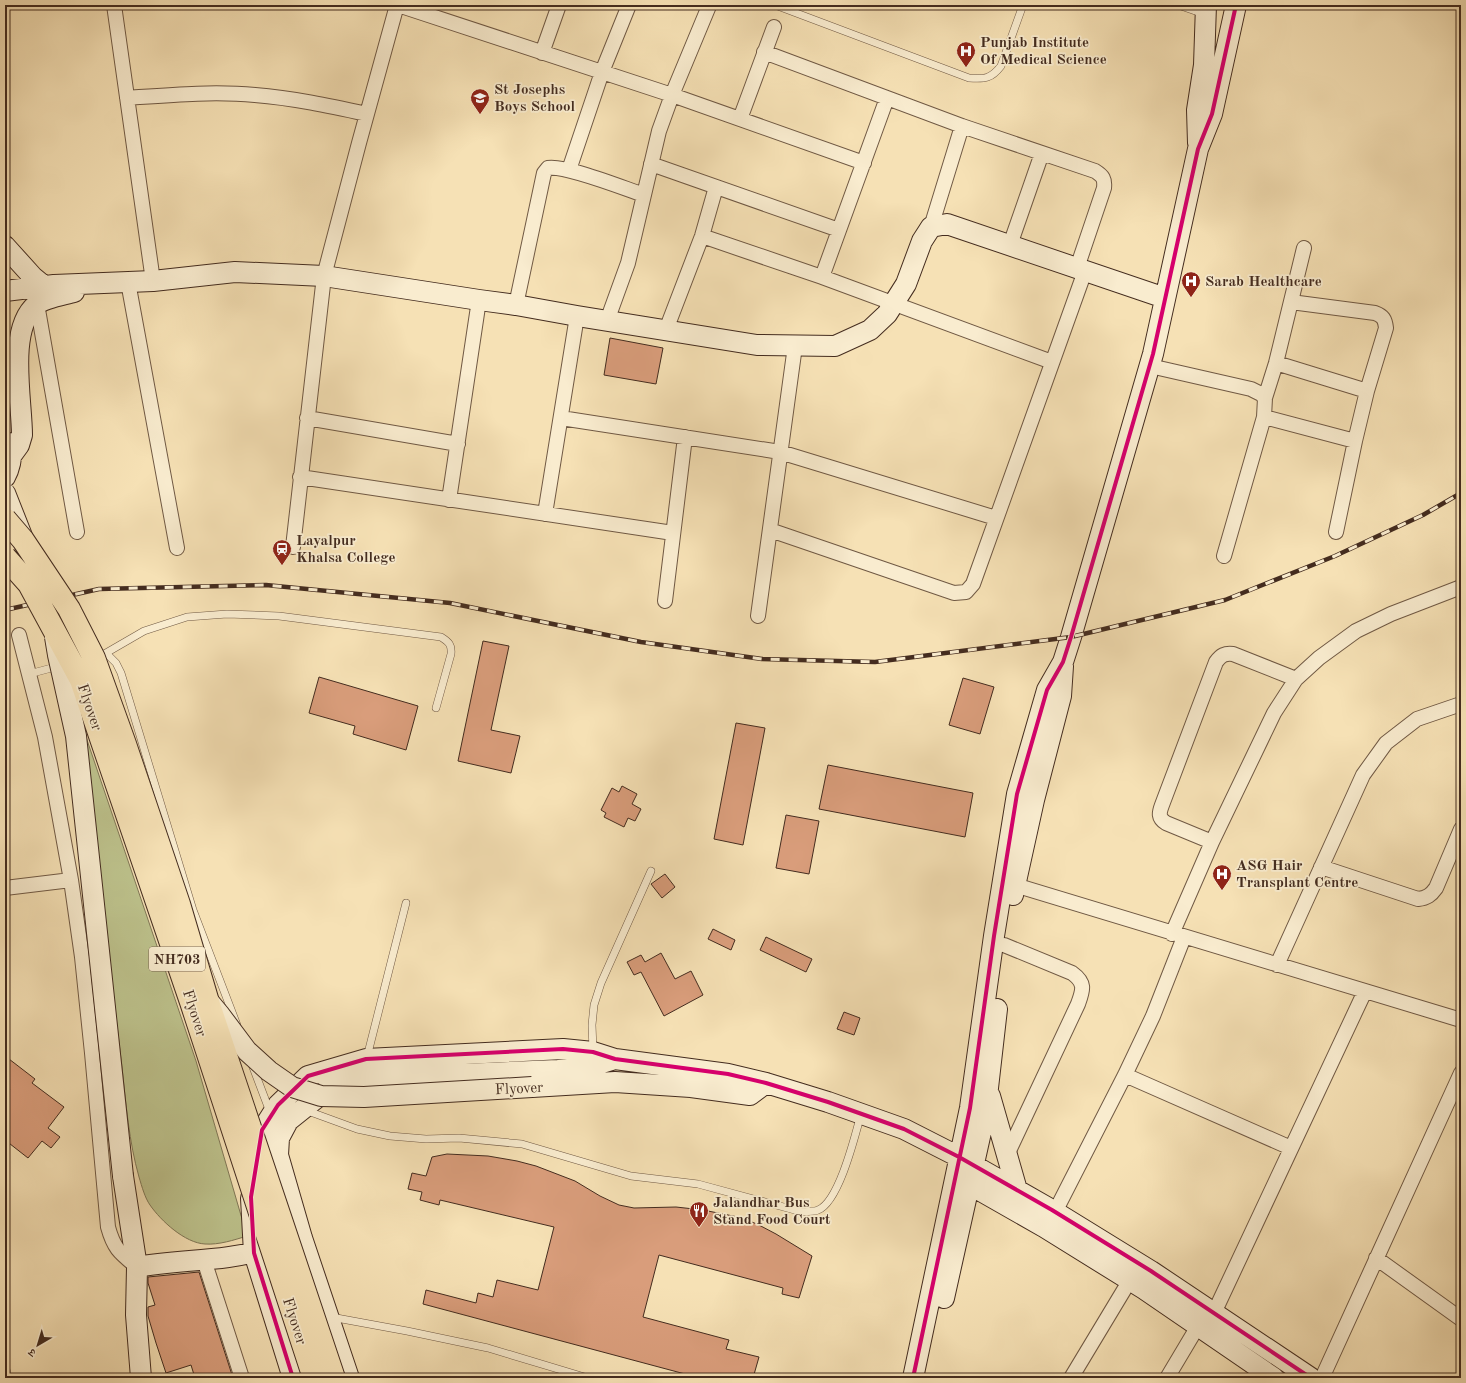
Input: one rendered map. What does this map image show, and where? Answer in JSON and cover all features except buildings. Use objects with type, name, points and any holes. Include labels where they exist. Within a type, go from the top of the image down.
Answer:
[{"type":"highway","name":"Flyover","points":[[5,519],[23,540],[69,609],[94,658],[125,744],[179,904],[208,1002],[334,1378]]},
{"type":"highway","name":"Flyover","points":[[5,557],[29,584],[81,680],[191,1002],[314,1378]]},
{"type":"street","points":[[114,5],[152,282]]},
{"type":"street","points":[[292,547],[324,276],[398,5],[672,95],[864,163]]},
{"type":"street","points":[[542,52],[559,5]]},
{"type":"street","points":[[568,170],[602,72],[629,5]]},
{"type":"street","points":[[967,1161],[970,1108],[1009,883],[1034,800],[1061,696],[1063,662],[1150,366],[1198,149],[1212,114],[1236,5]]},
{"type":"street","points":[[607,321],[628,263],[659,131],[672,95],[710,6]]},
{"type":"street","points":[[1198,149],[1196,110],[1204,65],[1210,8]]},
{"type":"street","points":[[740,119],[774,27]]},
{"type":"street","points":[[764,52],[962,126],[1095,171],[1104,177],[1105,182],[1081,269],[1052,362],[973,584],[966,592],[954,592],[770,530]]},
{"type":"street","points":[[127,98],[197,94],[255,95],[316,103],[367,114]]},
{"type":"street","points":[[822,277],[887,98]]},
{"type":"street","points":[[5,291],[41,295],[118,283],[152,282],[235,272],[324,276],[516,305],[757,345],[835,346],[870,330],[888,314],[906,284],[922,241],[931,227],[962,126]]},
{"type":"street","points":[[1010,245],[1042,153]]},
{"type":"street","points":[[651,164],[839,230]]},
{"type":"street","points":[[516,305],[544,173],[548,168],[554,167],[568,170],[644,195]]},
{"type":"street","points":[[666,330],[702,236],[716,187]]},
{"type":"street","points":[[931,227],[946,224],[1165,298]]},
{"type":"street","points":[[702,236],[822,277],[1052,362]]},
{"type":"street","points":[[5,246],[33,277],[41,295],[77,532]]},
{"type":"street","points":[[1224,556],[1264,417],[1265,398],[1276,363],[1304,248]]},
{"type":"street","points":[[118,283],[177,548]]},
{"type":"street","points":[[11,456],[19,445],[22,435],[18,354],[22,326],[41,295]]},
{"type":"street","points":[[449,500],[479,300]]},
{"type":"street","points":[[1291,302],[1374,313],[1382,316],[1386,321],[1386,328],[1367,391],[1355,441],[1336,532]]},
{"type":"street","points":[[545,514],[576,316]]},
{"type":"street","points":[[5,345],[12,435],[9,470],[5,477]]},
{"type":"street","points":[[758,616],[795,346]]},
{"type":"street","points":[[1276,363],[1367,391]]},
{"type":"street","points":[[1150,366],[1251,390],[1261,394],[1265,398]]},
{"type":"street","points":[[1264,417],[1355,441]]},
{"type":"street","points":[[307,418],[458,444]]},
{"type":"street","points":[[560,418],[780,452],[996,518]]},
{"type":"street","points":[[665,601],[685,437]]},
{"type":"street","points":[[300,477],[674,533]]},
{"type":"street","name":"Flyover","points":[[5,493],[23,540]]},
{"type":"street","points":[[1056,1212],[1153,1016],[1178,935],[1212,842],[1274,713],[1296,679],[1319,658],[1356,631],[1391,614],[1461,587]]},
{"type":"street","name":"Flyover","points":[[55,631],[58,656],[76,736],[123,1176],[137,1267],[136,1315],[142,1378]]},
{"type":"street","points":[[19,635],[45,737],[71,880],[82,957],[90,1031],[108,1228],[112,1242],[122,1255],[137,1267],[160,1262],[204,1260],[254,1253],[302,1238]]},
{"type":"street","points":[[1212,842],[1166,823],[1161,820],[1159,814],[1216,662],[1226,653],[1233,654],[1296,679]]},
{"type":"street","points":[[1277,965],[1363,775],[1386,743],[1417,719],[1461,704]]},
{"type":"street","points":[[1321,867],[1418,899],[1426,898],[1432,894],[1436,888],[1461,829]]},
{"type":"street","points":[[5,888],[71,880]]},
{"type":"street","points":[[1009,883],[1461,1020]]},
{"type":"street","points":[[913,1378],[967,1161],[986,1114],[1009,883]]},
{"type":"street","points":[[1004,945],[1072,973],[1079,978],[1083,985],[1082,994],[1078,1004],[1007,1155]]},
{"type":"street","points":[[1214,1313],[1364,991]]},
{"type":"street","name":"Flyover","points":[[208,1002],[247,1050],[269,1071],[292,1087],[321,1096],[364,1097],[615,1082],[691,1086],[750,1095],[766,1083]]},
{"type":"street","points":[[293,1378],[254,1253],[251,1197],[252,1190],[262,1130],[278,1105],[308,1076],[366,1059],[563,1048],[593,1052],[615,1059],[728,1074],[766,1083],[904,1129],[967,1161],[1056,1212],[1151,1271],[1311,1378]]},
{"type":"street","points":[[349,1378],[302,1238],[278,1155],[279,1138],[288,1121],[333,1085],[368,1078],[586,1068],[615,1059]]},
{"type":"street","points":[[1322,1378],[1461,1073]]},
{"type":"street","points":[[1125,1075],[1291,1148]]},
{"type":"street","points":[[988,1089],[1017,1190]]},
{"type":"street","points":[[962,1180],[1044,1227],[1130,1280],[1274,1378]]},
{"type":"street","points":[[926,1378],[962,1180]]},
{"type":"street","points":[[1376,1258],[1461,1319]]},
{"type":"street","points":[[204,1260],[242,1378]]},
{"type":"street","points":[[1071,1378],[1130,1280]]},
{"type":"street","points":[[1167,1378],[1198,1326]]},
{"type":"lane","points":[[775,5],[969,78],[984,79],[995,74],[1001,66],[1023,5]]},
{"type":"lane","points":[[1178,5],[1210,8]]},
{"type":"lane","points":[[29,674],[106,653],[144,631],[187,617],[227,614],[279,616],[442,637],[449,642],[452,647],[436,708]]},
{"type":"lane","points":[[106,653],[116,663],[121,673],[193,910],[271,1116]]},
{"type":"lane","points":[[593,1052],[592,1025],[594,1004],[601,983],[651,870]]},
{"type":"lane","points":[[366,1059],[406,903]]},
{"type":"lane","points":[[303,1109],[357,1129],[390,1136],[426,1139],[474,1139],[522,1144],[631,1176],[698,1184],[802,1212],[818,1210],[830,1200],[838,1186],[861,1114]]},
{"type":"lane","points":[[328,1316],[488,1348],[588,1378]]},
{"type":"lane","points":[[5,1364],[8,1378]]},
{"type":"green space","points":[[85,734],[196,1061],[247,1236],[216,1244],[197,1243],[190,1240],[174,1230],[160,1218],[148,1202],[142,1188],[128,1123]]},
{"type":"railway","points":[[5,610],[99,589],[266,585],[450,603],[641,642],[762,659],[875,662],[1071,637],[1225,600],[1335,556],[1423,515],[1461,493]]},
{"type":"cycle path","points":[[913,1378],[970,1108],[994,936],[1017,794],[1047,690],[1063,662],[1071,637],[1153,354],[1198,149],[1212,114],[1236,5]]},
{"type":"cycle path","points":[[293,1378],[254,1253],[251,1197],[262,1130],[278,1105],[308,1076],[366,1059],[563,1049],[593,1052],[615,1059],[728,1074],[766,1083],[828,1102],[904,1129],[959,1157],[1052,1210],[1151,1271],[1311,1378]]},
{"type":"place","name":"Punjab Institute Of Medical Science","points":[[966,68]]},
{"type":"place","name":"St Josephs Boys School","points":[[480,115]]},
{"type":"place","name":"Sarab Healthcare","points":[[1191,298]]},
{"type":"place","name":"Layalpur Khalsa College","points":[[282,566]]},
{"type":"place","name":"ASG Hair Transplant Centre","points":[[1222,891]]},
{"type":"place","name":"Jalandhar Bus Stand Food Court","points":[[699,1228]]}]
